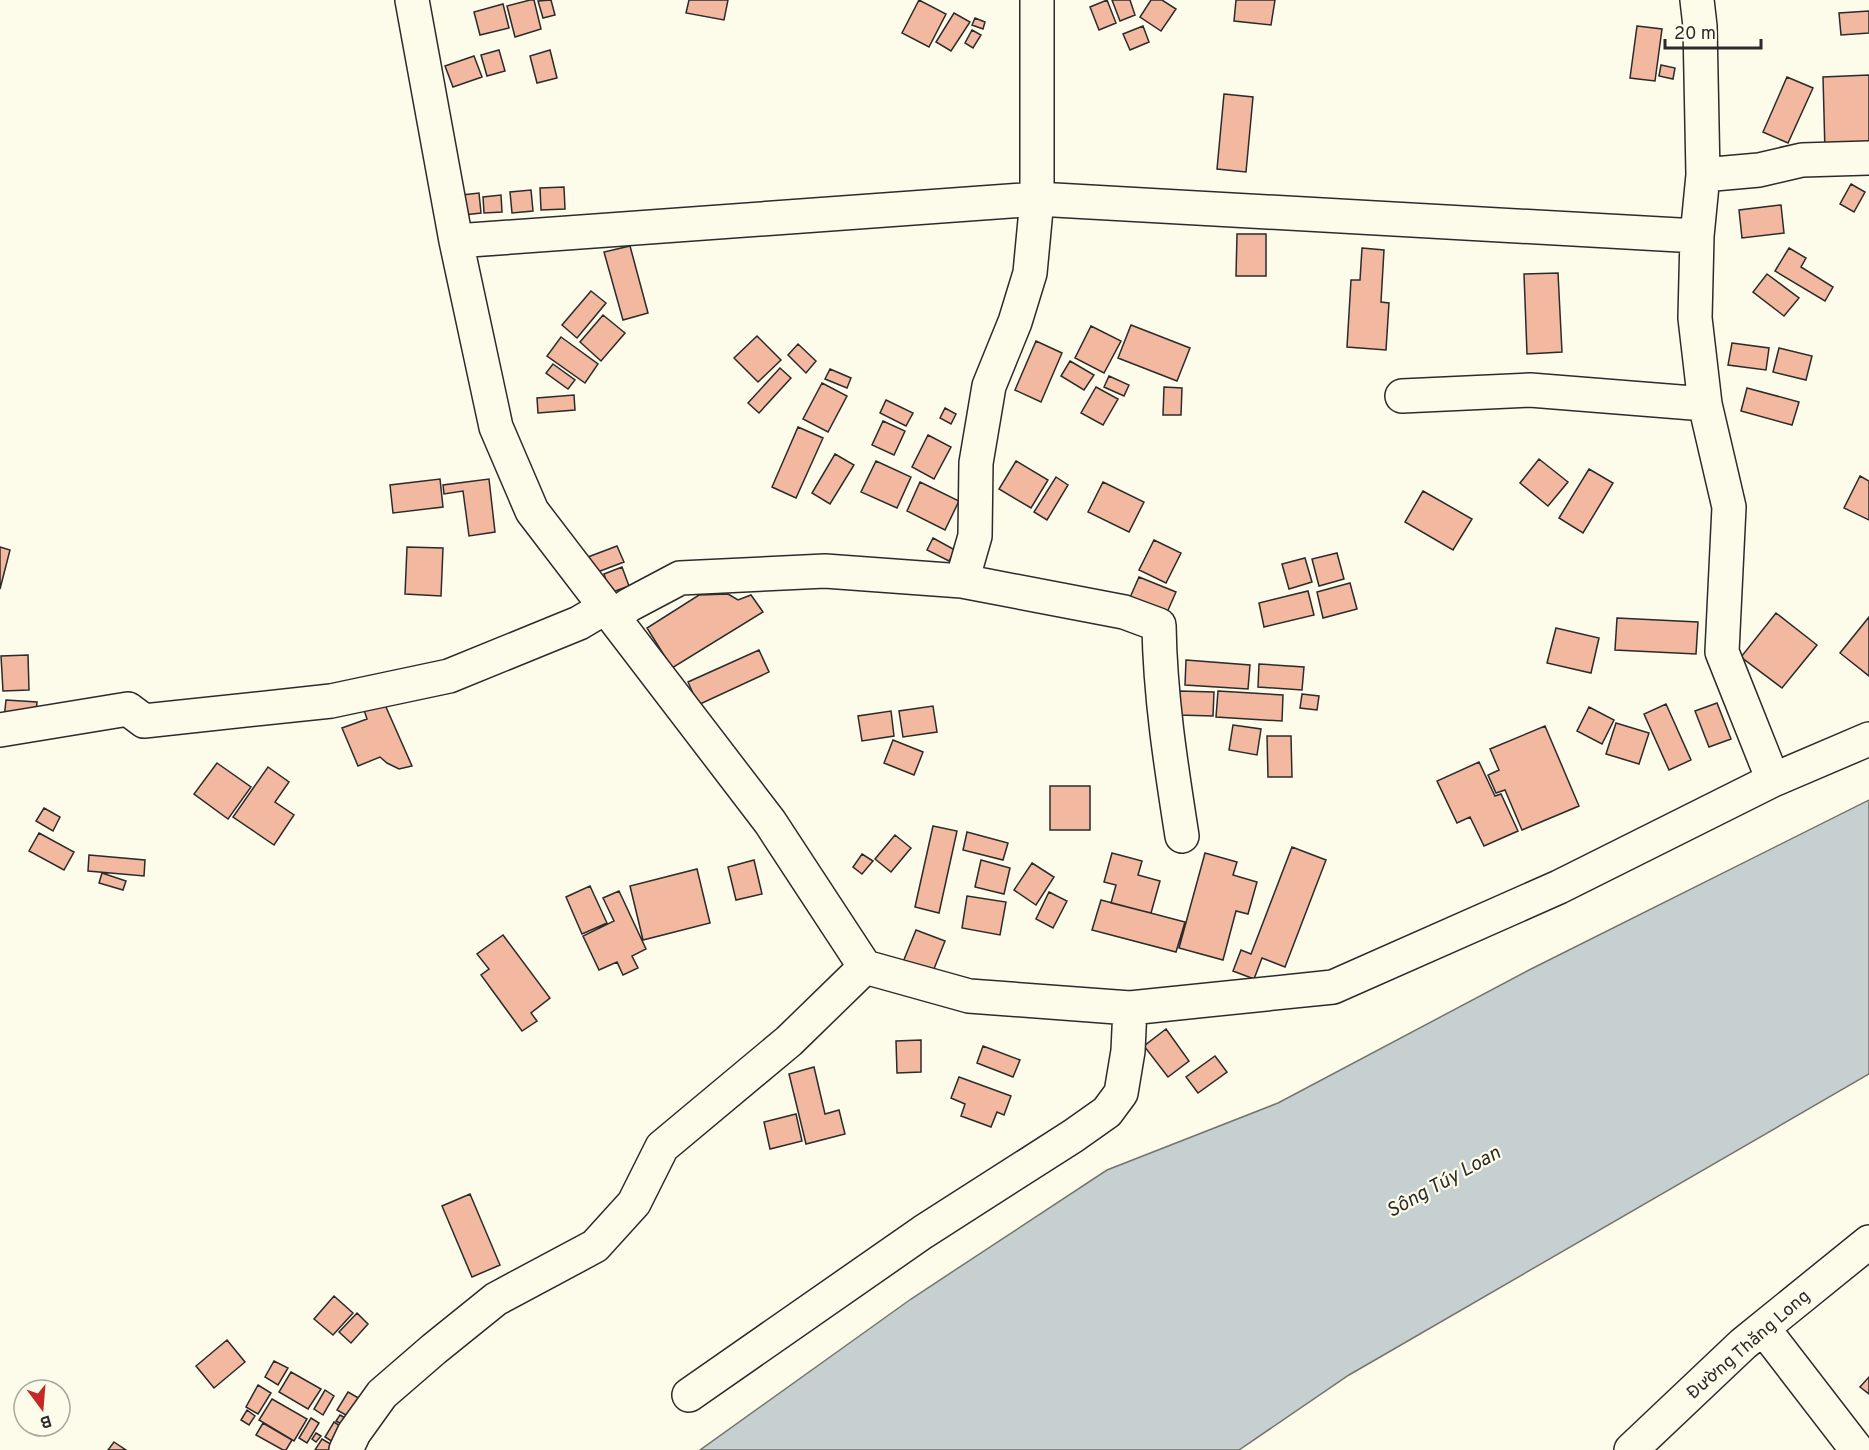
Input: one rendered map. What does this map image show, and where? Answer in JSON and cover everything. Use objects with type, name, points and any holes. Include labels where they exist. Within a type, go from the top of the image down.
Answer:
[{"type":"street","points":[[412,0],[456,241],[495,427],[532,511],[770,822],[865,967],[969,996],[1130,1008],[1333,987],[1559,887],[1773,780],[1869,739]]},
{"type":"street","points":[[962,581],[975,536],[976,463],[988,386],[1015,322],[1030,273],[1037,199],[1037,0]]},
{"type":"street","points":[[1697,0],[1700,26],[1703,175],[1697,236],[1695,318],[1705,404],[1729,507],[1722,652],[1773,780]]},
{"type":"street","points":[[1703,175],[1759,170],[1802,160],[1869,158]]},
{"type":"street","points":[[456,241],[1037,199],[1697,236]]},
{"type":"street","points":[[1402,396],[1530,390],[1705,404]]},
{"type":"street","points":[[0,730],[128,709],[144,721],[332,701],[449,676],[629,605],[680,578],[825,571],[962,581],[1124,612],[1159,625],[1166,733],[1182,836]]},
{"type":"street","points":[[346,1450],[354,1433],[382,1394],[434,1349],[496,1299],[595,1246],[634,1203],[662,1147],[789,1041],[865,967]]},
{"type":"street","points":[[689,1395],[923,1232],[1107,1112],[1121,1093],[1128,1051],[1130,1008]]},
{"type":"street","name":"Đường Thăng Long","points":[[1631,1450],[1763,1328],[1869,1242]]},
{"type":"street","points":[[1763,1328],[1857,1450]]},
{"type":"water","name":"Sông Túy Loan","points":[[1869,800],[1869,1074],[1349,1375],[1239,1450],[700,1450],[911,1299],[1107,1170],[1278,1103],[1531,969]]},
{"type":"building","points":[[534,0],[541,29],[515,37],[507,6]]},
{"type":"building","points":[[551,0],[555,15],[543,18],[538,1]]},
{"type":"building","points":[[689,0],[728,0],[724,20],[686,13]]},
{"type":"building","points":[[919,0],[946,14],[929,47],[902,33]]},
{"type":"building","points":[[1107,0],[1116,23],[1099,30],[1090,7]]},
{"type":"building","points":[[1112,0],[1130,0],[1135,15],[1120,21]]},
{"type":"building","points":[[1151,0],[1162,0],[1176,9],[1161,31],[1140,17]]},
{"type":"building","points":[[1236,0],[1275,0],[1271,25],[1234,21]]},
{"type":"building","points":[[503,4],[509,28],[480,35],[474,12]]},
{"type":"building","points":[[1869,11],[1869,33],[1841,35],[1839,13]]},
{"type":"building","points":[[954,13],[970,22],[951,51],[936,42]]},
{"type":"building","points":[[975,18],[985,22],[983,29],[972,25]]},
{"type":"building","points":[[1143,26],[1149,42],[1130,50],[1123,34]]},
{"type":"building","points":[[1637,26],[1662,29],[1655,81],[1630,78]]},
{"type":"building","points":[[972,30],[981,35],[973,48],[965,43]]},
{"type":"building","points":[[499,50],[505,71],[487,76],[481,55]]},
{"type":"building","points":[[550,50],[557,78],[537,83],[530,56]]},
{"type":"building","points":[[474,56],[482,77],[453,87],[445,66]]},
{"type":"building","points":[[1661,65],[1675,68],[1673,79],[1659,76]]},
{"type":"building","points":[[1869,75],[1869,150],[1825,152],[1823,77]]},
{"type":"building","points":[[1787,77],[1813,88],[1788,143],[1763,132]]},
{"type":"building","points":[[1224,94],[1253,97],[1246,172],[1217,169]]},
{"type":"building","points":[[1851,184],[1865,192],[1854,212],[1840,204]]},
{"type":"building","points":[[564,187],[565,209],[541,210],[540,188]]},
{"type":"building","points":[[531,190],[533,211],[512,213],[510,192]]},
{"type":"building","points":[[479,193],[481,213],[464,215],[462,195]]},
{"type":"building","points":[[501,195],[502,212],[484,213],[483,197]]},
{"type":"building","points":[[1781,205],[1784,233],[1742,238],[1739,210]]},
{"type":"building","points":[[1237,234],[1266,234],[1266,276],[1236,276]]},
{"type":"building","points":[[630,246],[648,313],[623,320],[604,252]]},
{"type":"building","points":[[1362,248],[1384,250],[1381,302],[1389,303],[1386,350],[1347,347],[1351,280],[1360,280]]},
{"type":"building","points":[[1789,248],[1806,258],[1801,267],[1833,287],[1825,301],[1775,271]]},
{"type":"building","points":[[1558,273],[1562,352],[1527,354],[1524,274]]},
{"type":"building","points":[[1767,274],[1799,298],[1784,316],[1753,292]]},
{"type":"building","points":[[591,291],[606,303],[577,338],[562,325]]},
{"type":"building","points":[[603,315],[625,333],[601,361],[580,342]]},
{"type":"building","points":[[1131,325],[1190,348],[1177,381],[1118,358]]},
{"type":"building","points":[[1091,326],[1121,341],[1104,373],[1075,358]]},
{"type":"building","points":[[757,336],[781,360],[758,382],[734,358]]},
{"type":"building","points":[[561,337],[598,364],[585,383],[547,356]]},
{"type":"building","points":[[1036,341],[1062,353],[1041,402],[1015,390]]},
{"type":"building","points":[[1732,343],[1769,348],[1766,370],[1728,365]]},
{"type":"building","points":[[798,344],[816,361],[806,373],[788,355]]},
{"type":"building","points":[[1779,348],[1812,356],[1806,380],[1773,372]]},
{"type":"building","points":[[1070,361],[1094,375],[1084,390],[1061,376]]},
{"type":"building","points":[[553,364],[575,380],[568,389],[546,373]]},
{"type":"building","points":[[780,368],[791,378],[759,413],[748,403]]},
{"type":"building","points":[[830,369],[851,378],[847,388],[825,379]]},
{"type":"building","points":[[1109,376],[1129,385],[1124,396],[1104,387]]},
{"type":"building","points":[[822,383],[847,396],[828,432],[803,419]]},
{"type":"building","points":[[1096,387],[1118,399],[1103,425],[1081,413]]},
{"type":"building","points":[[1164,387],[1182,388],[1181,415],[1163,415]]},
{"type":"building","points":[[1747,388],[1799,402],[1792,425],[1741,411]]},
{"type":"building","points":[[574,395],[575,410],[538,413],[537,398]]},
{"type":"building","points":[[886,400],[913,413],[906,426],[880,413]]},
{"type":"building","points":[[945,408],[956,414],[951,424],[940,418]]},
{"type":"building","points":[[883,421],[905,431],[894,455],[872,445]]},
{"type":"building","points":[[798,427],[823,438],[796,498],[772,487]]},
{"type":"building","points":[[928,435],[951,447],[934,479],[912,467]]},
{"type":"building","points":[[835,454],[854,465],[830,504],[812,493]]},
{"type":"building","points":[[1539,459],[1568,482],[1548,506],[1520,483]]},
{"type":"building","points":[[876,461],[911,477],[897,508],[861,492]]},
{"type":"building","points":[[1016,461],[1048,480],[1031,508],[999,489]]},
{"type":"building","points":[[1589,469],[1613,483],[1583,533],[1559,518]]},
{"type":"building","points":[[1860,476],[1869,481],[1869,520],[1844,508]]},
{"type":"building","points":[[1056,477],[1068,485],[1047,520],[1034,512]]},
{"type":"building","points":[[440,479],[443,507],[393,513],[390,485]]},
{"type":"building","points":[[489,479],[495,532],[469,536],[463,491],[444,494],[443,485]]},
{"type":"building","points":[[920,482],[959,501],[945,530],[907,511]]},
{"type":"building","points":[[1103,482],[1144,502],[1129,532],[1088,512]]},
{"type":"building","points":[[1423,491],[1472,519],[1453,550],[1405,522]]},
{"type":"building","points":[[933,538],[955,550],[949,561],[927,550]]},
{"type":"building","points":[[1154,540],[1181,553],[1166,583],[1139,570]]},
{"type":"building","points":[[617,546],[624,562],[595,573],[588,557]]},
{"type":"building","points":[[0,547],[10,550],[0,589]]},
{"type":"building","points":[[407,547],[443,548],[441,596],[405,594]]},
{"type":"building","points":[[1337,553],[1344,579],[1319,586],[1312,559]]},
{"type":"building","points":[[1305,558],[1312,582],[1289,589],[1282,564]]},
{"type":"building","points":[[622,567],[629,586],[610,593],[604,574]]},
{"type":"building","points":[[1139,577],[1176,592],[1165,617],[1128,602]]},
{"type":"building","points":[[1350,583],[1357,609],[1323,618],[1317,592]]},
{"type":"building","points":[[1308,591],[1314,615],[1264,627],[1259,603]]},
{"type":"building","points":[[728,594],[738,600],[751,595],[763,612],[672,668],[647,628],[699,595]]},
{"type":"building","points":[[1776,613],[1817,645],[1782,688],[1741,657]]},
{"type":"building","points":[[1869,617],[1869,676],[1840,653]]},
{"type":"building","points":[[1617,618],[1698,622],[1696,654],[1615,650]]},
{"type":"building","points":[[1556,628],[1599,638],[1591,673],[1547,663]]},
{"type":"building","points":[[759,650],[769,672],[698,705],[688,682]]},
{"type":"building","points":[[28,655],[29,690],[3,691],[1,656]]},
{"type":"building","points":[[1186,660],[1250,665],[1248,689],[1185,685]]},
{"type":"building","points":[[1259,664],[1304,667],[1302,690],[1258,687]]},
{"type":"building","points":[[1179,691],[1214,692],[1213,716],[1178,715]]},
{"type":"building","points":[[1218,691],[1283,695],[1282,721],[1216,717]]},
{"type":"building","points":[[1302,694],[1319,696],[1317,710],[1300,708]]},
{"type":"building","points":[[382,698],[412,766],[399,769],[380,757],[358,766],[342,728],[367,719],[363,707]]},
{"type":"building","points":[[6,700],[37,702],[35,722],[4,719]]},
{"type":"building","points":[[1717,703],[1731,739],[1709,747],[1695,711]]},
{"type":"building","points":[[1666,704],[1691,760],[1669,770],[1644,714]]},
{"type":"building","points":[[933,706],[937,732],[903,737],[899,711]]},
{"type":"building","points":[[1589,707],[1614,720],[1602,744],[1577,731]]},
{"type":"building","points":[[891,711],[894,736],[862,741],[858,716]]},
{"type":"building","points":[[1616,723],[1649,733],[1639,764],[1606,754]]},
{"type":"building","points":[[1233,725],[1261,729],[1257,755],[1229,750]]},
{"type":"building","points":[[1545,726],[1579,806],[1522,830],[1505,790],[1496,793],[1488,775],[1499,770],[1490,749]]},
{"type":"building","points":[[1267,736],[1291,736],[1292,777],[1268,777]]},
{"type":"building","points":[[893,740],[923,752],[914,775],[884,763]]},
{"type":"building","points":[[1479,762],[1495,796],[1501,794],[1518,831],[1484,846],[1470,817],[1457,823],[1437,781]]},
{"type":"building","points":[[217,763],[251,787],[228,819],[194,794]]},
{"type":"building","points":[[268,767],[289,782],[275,802],[294,815],[274,845],[233,817]]},
{"type":"building","points":[[1050,786],[1090,786],[1090,830],[1050,830]]},
{"type":"building","points":[[44,808],[60,817],[53,831],[36,821]]},
{"type":"building","points":[[933,826],[957,831],[939,913],[915,907]]},
{"type":"building","points":[[967,832],[1008,843],[1003,860],[963,850]]},
{"type":"building","points":[[39,833],[74,852],[64,870],[29,851]]},
{"type":"building","points":[[895,835],[911,848],[891,872],[875,859]]},
{"type":"building","points":[[1292,847],[1326,860],[1285,967],[1262,958],[1254,979],[1233,971],[1241,950],[1251,954]]},
{"type":"building","points":[[1112,853],[1142,861],[1138,875],[1160,881],[1151,913],[1111,903],[1116,885],[1104,882]]},
{"type":"building","points":[[1205,853],[1237,862],[1233,875],[1257,882],[1248,914],[1236,911],[1223,960],[1179,948]]},
{"type":"building","points":[[862,854],[873,861],[862,874],[853,867]]},
{"type":"building","points":[[89,855],[145,860],[144,876],[88,871]]},
{"type":"building","points":[[754,860],[762,894],[736,900],[728,867]]},
{"type":"building","points":[[981,860],[1010,868],[1004,894],[975,887]]},
{"type":"building","points":[[1032,863],[1054,877],[1036,905],[1014,890]]},
{"type":"building","points":[[697,869],[710,923],[643,940],[630,886]]},
{"type":"building","points":[[102,873],[126,881],[123,890],[99,883]]},
{"type":"building","points":[[590,886],[607,923],[582,934],[566,897]]},
{"type":"building","points":[[619,891],[646,949],[632,956],[638,968],[623,975],[617,962],[599,970],[583,936],[614,921],[603,898]]},
{"type":"building","points":[[1049,892],[1067,901],[1053,928],[1036,919]]},
{"type":"building","points":[[967,896],[1006,902],[1000,935],[962,928]]},
{"type":"building","points":[[1101,900],[1185,922],[1176,952],[1092,930]]},
{"type":"building","points":[[916,930],[945,941],[932,974],[903,962]]},
{"type":"building","points":[[503,935],[550,998],[531,1013],[537,1021],[522,1031],[481,975],[489,969],[477,954]]},
{"type":"building","points":[[1166,1029],[1189,1061],[1168,1077],[1144,1046]]},
{"type":"building","points":[[921,1040],[921,1072],[897,1073],[896,1041]]},
{"type":"building","points":[[983,1046],[1020,1060],[1013,1077],[977,1063]]},
{"type":"building","points":[[1215,1056],[1227,1072],[1198,1093],[1186,1077]]},
{"type":"building","points":[[814,1067],[825,1114],[839,1110],[845,1134],[806,1144],[789,1074]]},
{"type":"building","points":[[959,1077],[1011,1096],[1004,1115],[997,1112],[991,1127],[961,1116],[965,1104],[951,1098]]},
{"type":"building","points":[[796,1114],[802,1141],[770,1149],[764,1122]]},
{"type":"building","points":[[470,1194],[500,1265],[472,1277],[442,1206]]},
{"type":"building","points":[[334,1296],[353,1313],[333,1335],[314,1319]]},
{"type":"building","points":[[357,1313],[368,1324],[351,1343],[339,1332]]},
{"type":"building","points":[[227,1340],[245,1362],[214,1388],[196,1366]]},
{"type":"building","points":[[274,1361],[288,1368],[278,1385],[265,1377]]},
{"type":"building","points":[[291,1372],[321,1389],[308,1409],[279,1392]]},
{"type":"building","points":[[1869,1377],[1869,1394],[1860,1387]]},
{"type":"building","points":[[258,1385],[271,1393],[258,1414],[246,1407]]},
{"type":"building","points":[[325,1390],[334,1396],[323,1415],[314,1409]]},
{"type":"building","points":[[348,1392],[362,1400],[351,1418],[337,1410]]},
{"type":"building","points":[[272,1399],[307,1419],[294,1441],[259,1420]]},
{"type":"building","points":[[247,1410],[255,1416],[249,1425],[241,1420]]},
{"type":"building","points":[[340,1415],[351,1421],[347,1427],[336,1421]]},
{"type":"building","points":[[311,1418],[319,1423],[307,1443],[299,1438]]},
{"type":"building","points":[[334,1422],[345,1429],[336,1444],[325,1437]]},
{"type":"building","points":[[263,1423],[292,1440],[286,1450],[256,1435]]},
{"type":"building","points":[[316,1433],[321,1436],[316,1442],[312,1439]]},
{"type":"building","points":[[322,1439],[334,1446],[332,1450],[315,1450]]},
{"type":"building","points":[[114,1442],[126,1450],[108,1450]]}]
